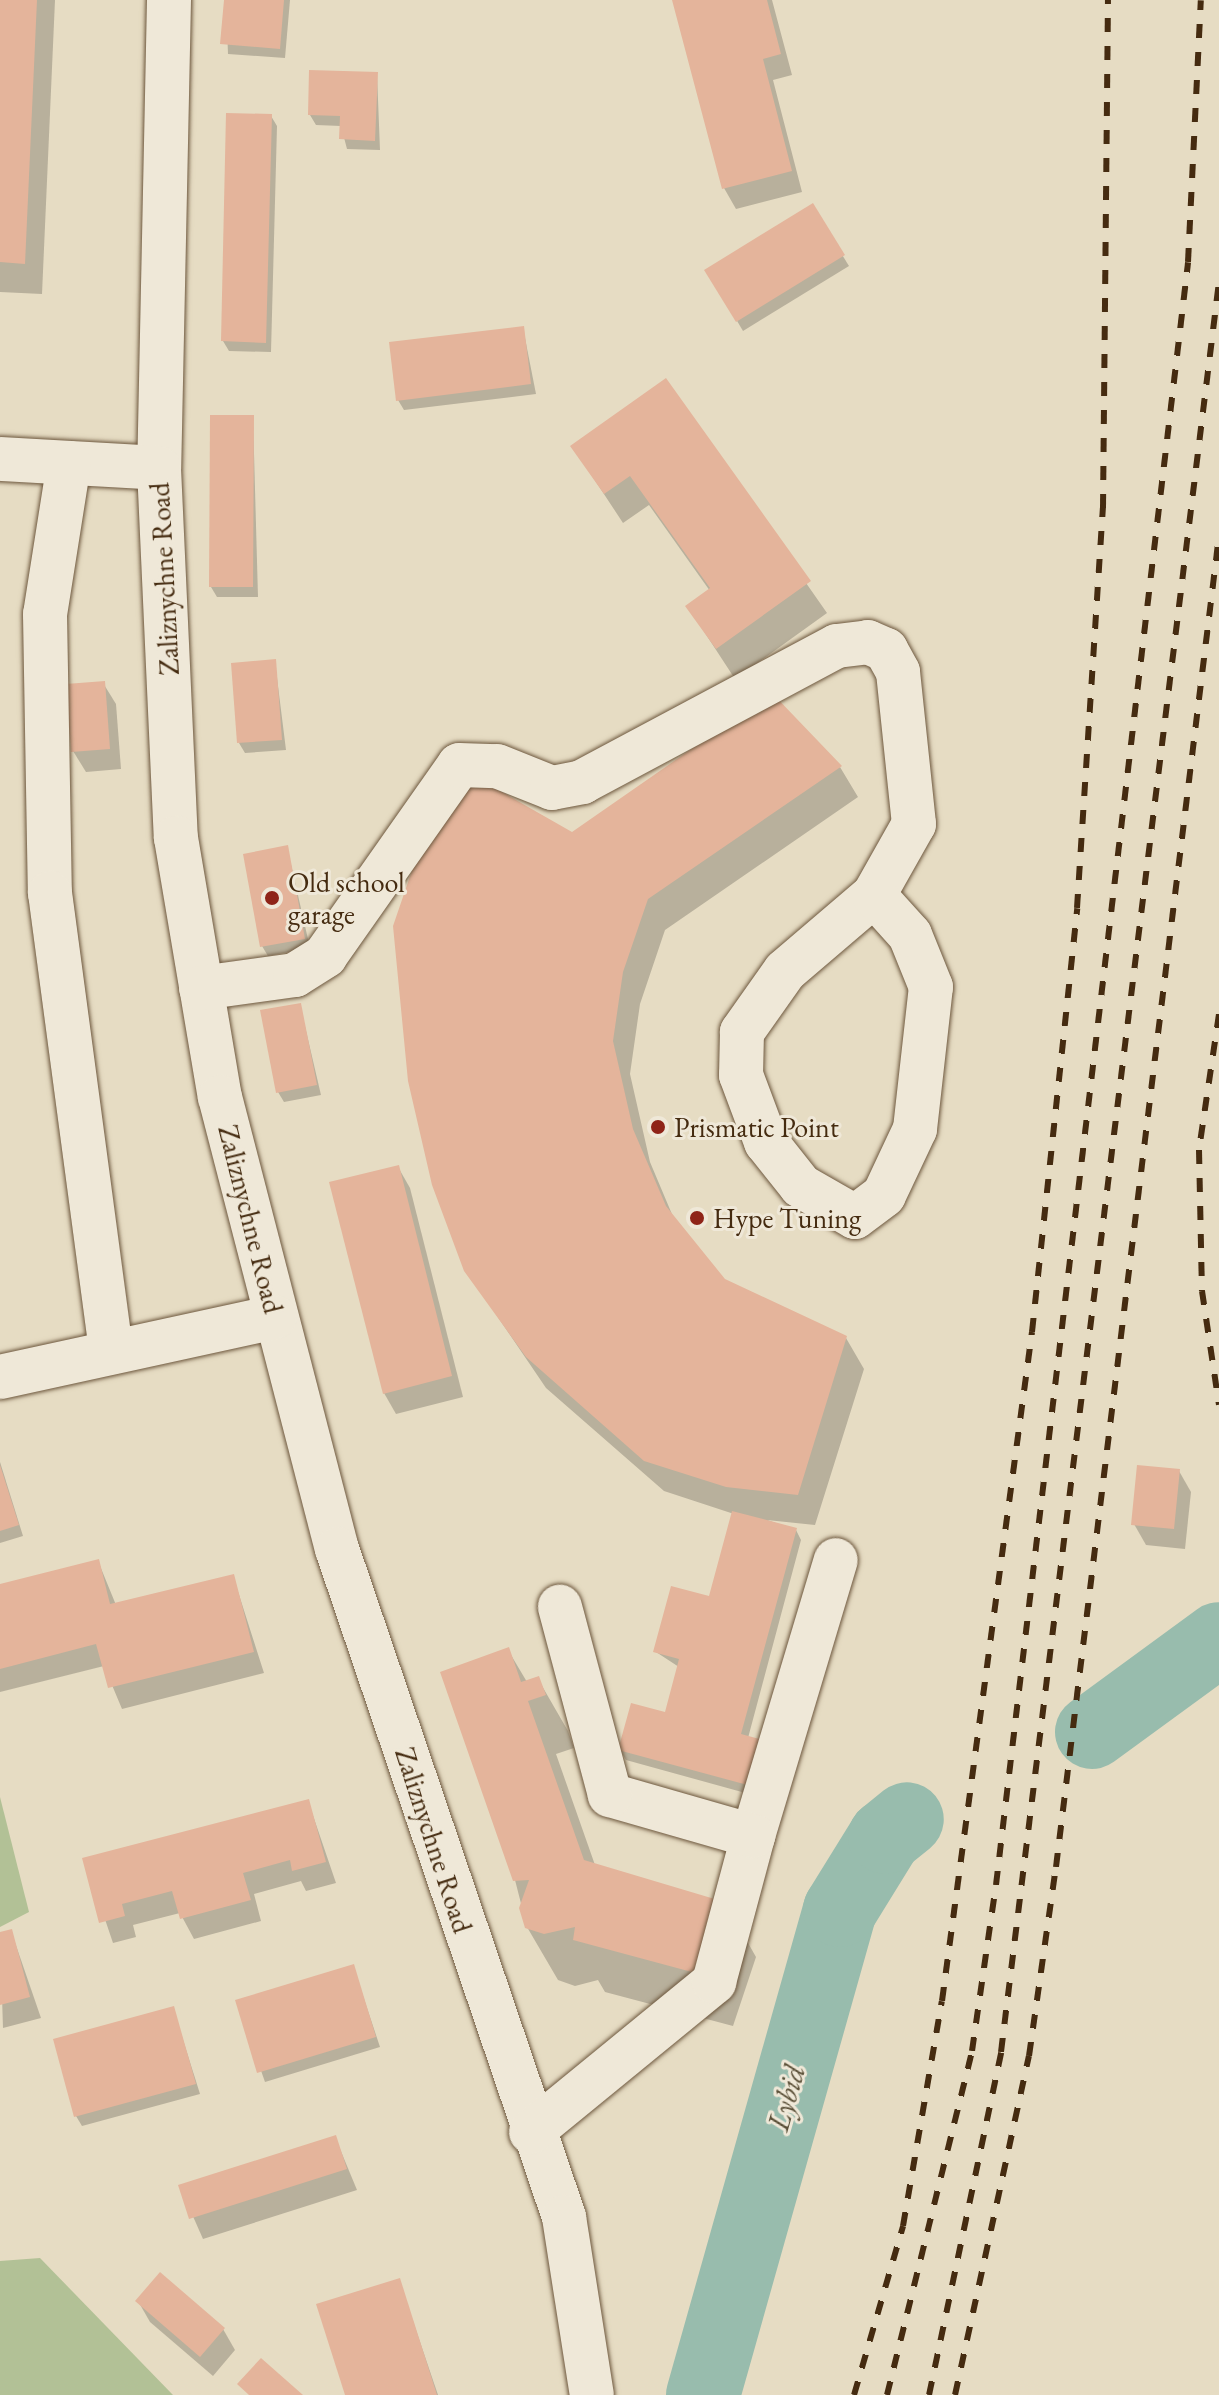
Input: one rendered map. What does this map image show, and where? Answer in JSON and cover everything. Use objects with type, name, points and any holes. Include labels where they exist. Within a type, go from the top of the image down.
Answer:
[{"type":"street","name":"Zaliznychne Road","points":[[169,0],[159,468],[176,838],[220,1097],[337,1549],[531,2132],[564,2217],[592,2395]]},
{"type":"street","points":[[0,459],[159,468]]},
{"type":"street","points":[[69,463],[45,614],[50,893],[111,1352]]},
{"type":"street","points":[[201,988],[295,975],[325,956],[459,765],[497,766],[552,788],[582,782],[837,646],[868,642],[886,650],[898,672],[917,804],[903,855],[874,895],[776,979],[742,1032],[741,1075],[766,1142],[801,1186],[855,1217],[884,1195],[915,1129],[931,987],[910,935],[874,895]]},
{"type":"street","points":[[0,1377],[275,1317]]},
{"type":"street","points":[[531,2132],[714,1982],[753,1836],[836,1560]]},
{"type":"street","points":[[560,1607],[610,1795],[753,1836]]},
{"type":"green space","points":[[0,1797],[29,1912],[0,1927]]},
{"type":"green space","points":[[40,2258],[173,2395],[0,2395],[0,2261]]},
{"type":"building","points":[[0,0],[37,0],[25,264],[0,262]]},
{"type":"building","points":[[224,0],[284,0],[280,49],[220,44]]},
{"type":"building","points":[[672,0],[767,0],[781,54],[763,59],[792,171],[722,189]]},
{"type":"building","points":[[309,70],[378,72],[375,141],[339,139],[340,116],[308,115]]},
{"type":"building","points":[[226,113],[272,114],[266,343],[221,341]]},
{"type":"building","points":[[813,203],[845,255],[736,322],[704,270]]},
{"type":"building","points":[[524,326],[531,384],[396,401],[389,342]]},
{"type":"building","points":[[666,378],[811,581],[716,649],[685,606],[710,588],[630,476],[604,494],[570,446]]},
{"type":"building","points":[[210,415],[254,415],[253,587],[209,587]]},
{"type":"building","points":[[276,659],[282,740],[237,743],[231,663]]},
{"type":"building","points":[[105,681],[110,749],[71,752],[66,684]]},
{"type":"building","points":[[772,693],[842,766],[648,899],[623,972],[613,1041],[633,1129],[666,1206],[725,1279],[847,1336],[798,1495],[726,1487],[644,1461],[526,1357],[464,1271],[432,1185],[408,1081],[393,926],[419,850],[467,772],[572,832]]},
{"type":"building","points":[[288,845],[305,939],[260,947],[243,854]]},
{"type":"building","points":[[301,1003],[317,1085],[276,1093],[260,1010]]},
{"type":"building","points":[[399,1165],[452,1376],[383,1394],[329,1182]]},
{"type":"building","points":[[0,1465],[19,1525],[0,1531]]},
{"type":"building","points":[[1137,1465],[1180,1469],[1174,1529],[1131,1525]]},
{"type":"building","points":[[732,1511],[797,1528],[741,1734],[767,1741],[755,1787],[618,1750],[631,1703],[665,1712],[679,1659],[653,1652],[671,1586],[709,1596]]},
{"type":"building","points":[[99,1559],[110,1604],[234,1574],[254,1652],[108,1688],[96,1644],[0,1669],[0,1584]]},
{"type":"building","points":[[509,1647],[521,1682],[539,1676],[546,1695],[528,1701],[584,1860],[728,1903],[703,1975],[573,1940],[575,1927],[544,1934],[525,1928],[519,1908],[529,1880],[513,1881],[440,1672]]},
{"type":"building","points":[[309,1799],[326,1862],[292,1871],[290,1860],[243,1873],[251,1900],[180,1919],[172,1891],[122,1904],[125,1916],[99,1923],[82,1858]]},
{"type":"building","points":[[12,1929],[30,1997],[0,2005],[0,1932]]},
{"type":"building","points":[[354,1964],[376,2037],[257,2073],[235,2000]]},
{"type":"building","points":[[174,2006],[196,2084],[74,2117],[53,2039]]},
{"type":"building","points":[[336,2135],[347,2169],[189,2219],[178,2185]]},
{"type":"building","points":[[160,2272],[225,2328],[200,2357],[135,2301]]},
{"type":"building","points":[[400,2278],[437,2395],[345,2395],[316,2304]]},
{"type":"building","points":[[261,2358],[303,2395],[249,2395],[237,2384]]},
{"type":"waterway","name":"Lybid","points":[[1092,1732],[1219,1639]]},
{"type":"waterway","name":"Lybid","points":[[703,2395],[840,1910],[885,1837],[907,1819]]},
{"type":"railway","points":[[854,2395],[903,2226],[942,2001],[1032,1332],[1077,908],[1103,508],[1108,0]]},
{"type":"railway","points":[[887,2395],[972,2051],[996,1885],[1188,262],[1201,0]]},
{"type":"railway","points":[[929,2395],[1001,2052],[1219,282]]},
{"type":"railway","points":[[955,2395],[1029,2056],[1056,1867],[1219,535]]},
{"type":"railway","points":[[1219,1014],[1199,1150],[1202,1291],[1219,1405]]},
{"type":"place","name":"Old school garage","points":[[272,898]]},
{"type":"place","name":"Prismatic Point","points":[[658,1127]]},
{"type":"place","name":"Hype Tuning","points":[[697,1218]]}]
